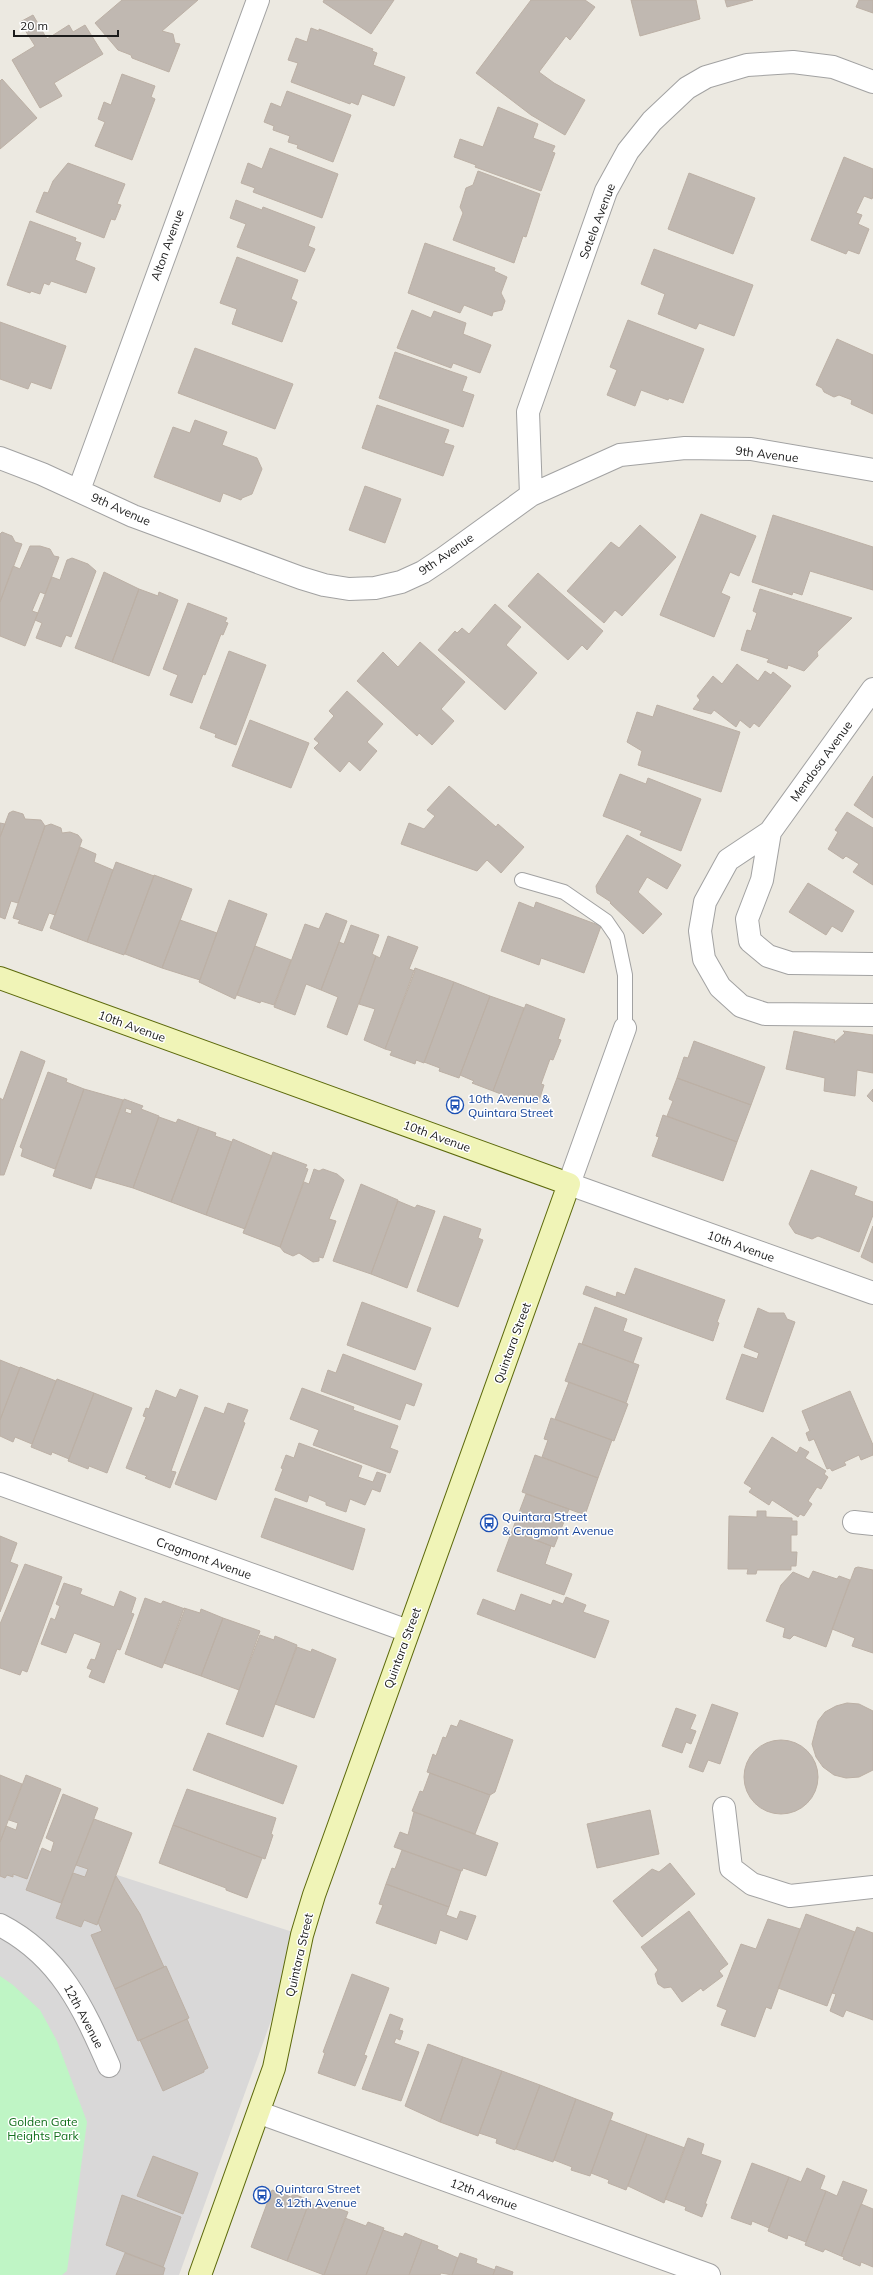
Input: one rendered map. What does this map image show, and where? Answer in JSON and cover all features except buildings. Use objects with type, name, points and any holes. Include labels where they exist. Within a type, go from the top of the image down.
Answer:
[{"type":"street","name":"Alton Avenue","points":[[78,490],[258,0]]},
{"type":"street","name":"Sotelo Avenue","points":[[531,494],[528,412],[606,191],[628,151],[652,121],[687,88],[706,77],[747,65],[793,62],[833,67],[873,82]]},
{"type":"street","name":"9th Avenue","points":[[0,458],[78,490],[133,516],[301,578],[324,585],[349,589],[375,588],[401,582],[423,572],[531,494],[620,455],[685,448],[751,449],[873,470]]},
{"type":"street","name":"Mendosa Avenue","points":[[873,689],[770,832],[728,860],[705,902],[700,931],[704,959],[720,987],[741,1006],[765,1014],[873,1015]]},
{"type":"street","name":"Mendosa Avenue","points":[[770,832],[762,880],[747,919],[750,941],[768,956],[790,963],[873,964]]},
{"type":"street","name":"10th Avenue","points":[[0,978],[873,1294]]},
{"type":"street","name":"Quintara Street","points":[[200,2275],[260,2113],[274,2068],[302,1935],[314,1895],[625,1028]]},
{"type":"street","name":"Cragmont Avenue","points":[[0,1484],[408,1631]]},
{"type":"street","points":[[724,1808],[731,1868],[752,1884],[790,1896],[873,1887]]},
{"type":"street","name":"12th Avenue","points":[[0,1925],[35,1949],[57,1969],[74,1992],[109,2066]]},
{"type":"street","name":"12th Avenue","points":[[260,2113],[709,2275]]},
{"type":"lane","points":[[522,880],[564,892],[606,921],[617,937],[625,975],[625,1028]]},
{"type":"shaded area","points":[[0,1837],[302,1935],[179,2275],[0,2275]]},
{"type":"green space","name":"Golden Gate Heights Park","points":[[0,1976],[13,1985],[40,2010],[57,2041],[87,2122],[67,2271],[62,2275],[0,2275]]},
{"type":"place","name":"10th Avenue & Quintara Street","points":[[455,1105]]},
{"type":"place","name":"Quintara Street & Cragmont Avenue","points":[[489,1523]]},
{"type":"place","name":"Quintara Street & 12th Avenue","points":[[262,2195]]}]
